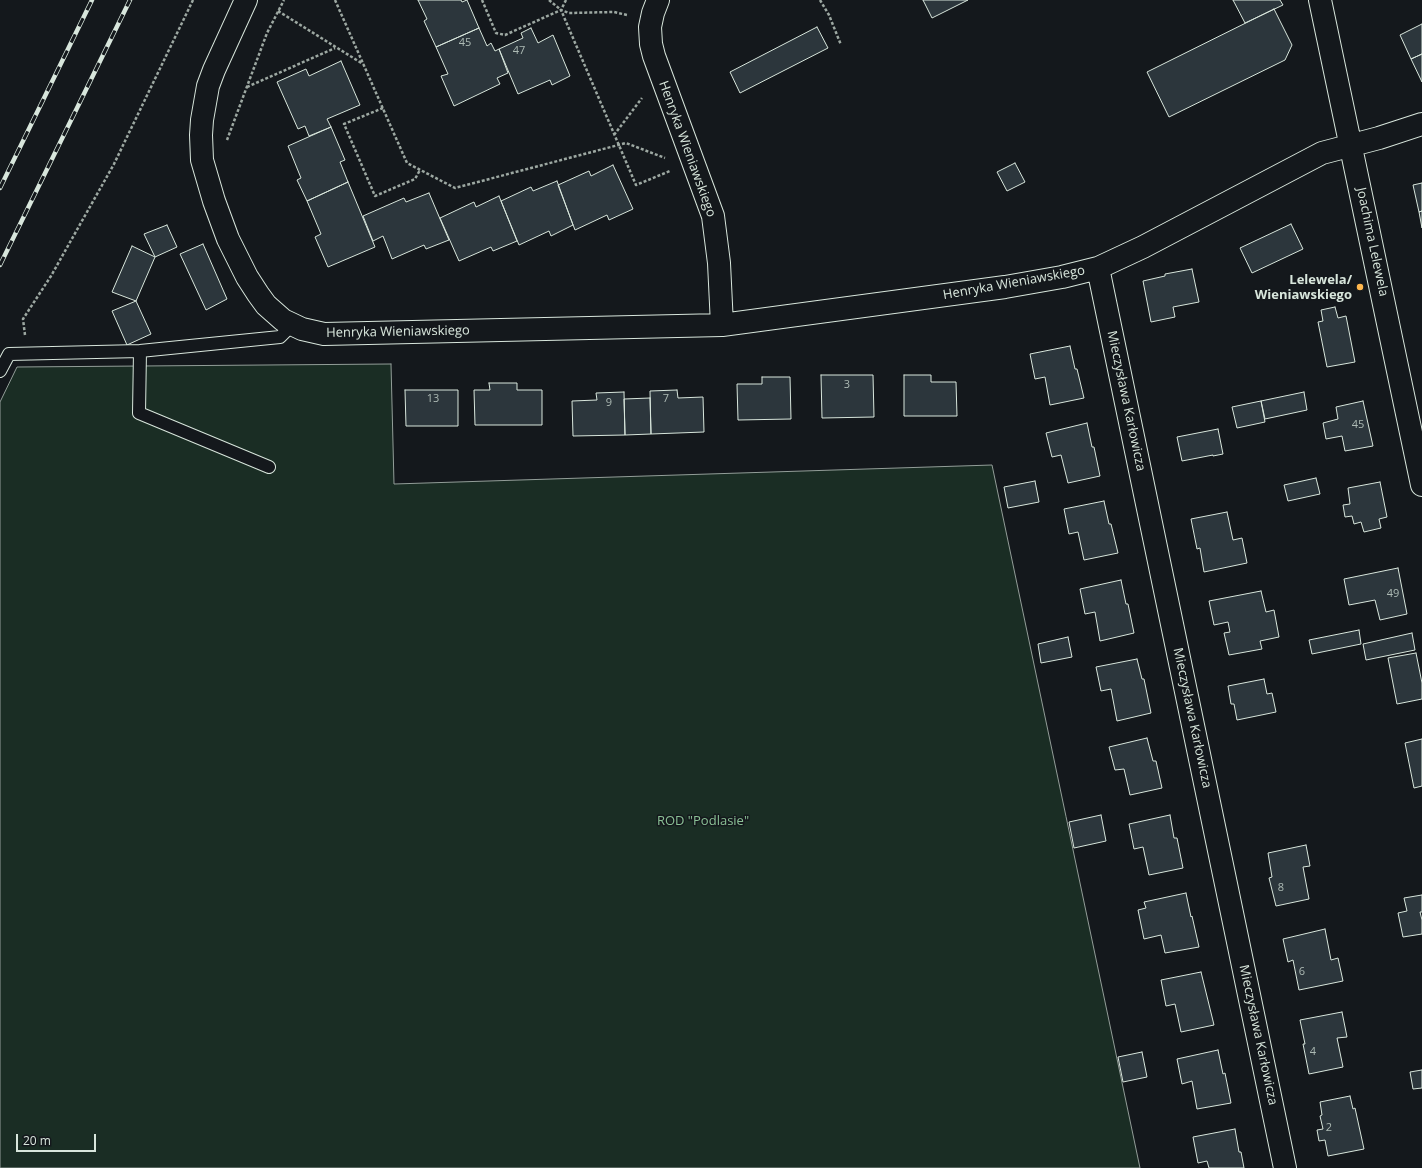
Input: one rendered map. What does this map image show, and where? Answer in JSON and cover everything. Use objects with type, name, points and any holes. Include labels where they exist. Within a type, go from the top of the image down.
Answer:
[{"type":"street","name":"Henryka Wieniawskiego","points":[[246,0],[208,86],[202,120],[202,160],[220,220],[247,277],[266,305],[283,320],[292,325],[313,332],[338,334],[722,325],[1006,287],[1062,277],[1098,268],[1143,247],[1322,153],[1379,138],[1422,124]]},
{"type":"street","name":"Joachima Lelewela","points":[[1320,0],[1422,485]]},
{"type":"street","name":"Henryka Wieniawskiego","points":[[655,10],[650,28],[651,44],[687,164],[713,216],[719,263],[722,325]]},
{"type":"street","name":"Mieczysława Karłowicza","points":[[1098,268],[1285,1168]]},
{"type":"lane","points":[[0,371],[9,354],[140,351],[280,337],[292,325]]},
{"type":"lane","points":[[140,351],[139,413],[269,467]]},
{"type":"path","points":[[29,353],[23,319],[51,276],[114,164],[193,0]]},
{"type":"path","points":[[226,142],[268,33],[284,0]]},
{"type":"path","points":[[335,0],[407,163],[455,188],[626,143],[687,164]]},
{"type":"path","points":[[482,0],[496,33],[505,36],[560,10],[566,0]]},
{"type":"path","points":[[549,0],[560,10],[569,13],[655,10]]},
{"type":"path","points":[[820,0],[829,15],[841,45]]},
{"type":"path","points":[[560,10],[636,185],[687,164]]},
{"type":"path","points":[[278,12],[363,65]]},
{"type":"path","points":[[247,88],[335,48]]},
{"type":"path","points":[[614,136],[648,91],[664,85]]},
{"type":"path","points":[[383,108],[344,124],[375,196],[415,179],[420,169]]},
{"type":"green space","name":"ROD \"Podlasie\"","points":[[391,364],[394,484],[992,465],[1140,1168],[0,1168],[0,402],[17,367]]},
{"type":"building","points":[[418,0],[461,0],[462,2],[467,0],[479,28],[436,47],[424,21],[427,19]]},
{"type":"building","points":[[923,0],[968,0],[932,18]]},
{"type":"building","points":[[1233,0],[1280,0],[1283,5],[1245,23]]},
{"type":"building","points":[[1274,9],[1292,45],[1285,60],[1169,117],[1147,72]]},
{"type":"building","points":[[1422,24],[1422,54],[1411,59],[1400,35]]},
{"type":"building","points":[[817,27],[828,48],[740,93],[730,72]]},
{"type":"building","points":[[479,28],[487,46],[491,43],[495,51],[499,49],[508,73],[497,78],[500,84],[454,106],[441,76],[448,74],[436,47]]},
{"type":"building","points":[[531,28],[538,43],[553,35],[570,76],[552,85],[550,80],[518,94],[499,49],[523,38],[521,33]]},
{"type":"building","points":[[1422,54],[1422,82],[1411,59]]},
{"type":"building","points":[[341,61],[360,105],[327,119],[331,127],[309,136],[305,126],[298,129],[277,82],[306,69],[309,76]]},
{"type":"building","points":[[331,127],[345,160],[340,162],[348,182],[307,201],[297,180],[301,178],[288,146]]},
{"type":"building","points":[[1015,163],[1025,182],[1007,191],[997,172]]},
{"type":"building","points":[[613,165],[633,209],[609,220],[607,215],[575,230],[558,185],[589,171],[591,176]]},
{"type":"building","points":[[557,181],[573,225],[551,236],[549,231],[519,245],[501,201],[531,187],[533,191]]},
{"type":"building","points":[[348,182],[375,247],[328,267],[315,237],[321,234],[307,201]]},
{"type":"building","points":[[1422,183],[1422,211],[1419,212],[1413,185]]},
{"type":"building","points":[[429,193],[449,240],[426,249],[424,245],[392,259],[383,236],[373,241],[363,216],[404,198],[406,202]]},
{"type":"building","points":[[499,196],[517,241],[493,251],[491,247],[459,261],[440,218],[474,202],[476,207]]},
{"type":"building","points":[[1422,211],[1422,228],[1419,212]]},
{"type":"building","points":[[1291,224],[1303,249],[1252,273],[1240,248]]},
{"type":"building","points":[[167,225],[177,247],[155,257],[144,234]]},
{"type":"building","points":[[203,244],[227,299],[206,310],[180,254]]},
{"type":"building","points":[[132,246],[155,257],[136,301],[112,292]]},
{"type":"building","points":[[1192,269],[1199,302],[1173,307],[1175,317],[1151,322],[1143,281],[1165,276],[1165,274]]},
{"type":"building","points":[[136,301],[151,334],[127,345],[112,311]]},
{"type":"building","points":[[1335,307],[1338,318],[1346,316],[1355,362],[1327,367],[1318,322],[1323,321],[1321,310]]},
{"type":"building","points":[[1070,346],[1084,398],[1050,405],[1045,377],[1035,379],[1030,354]]},
{"type":"building","points":[[821,375],[873,375],[874,417],[822,418]]},
{"type":"building","points":[[904,375],[931,375],[931,382],[956,382],[957,416],[904,416]]},
{"type":"building","points":[[762,377],[790,377],[791,419],[738,420],[737,384],[762,384]]},
{"type":"building","points":[[489,383],[517,383],[517,390],[542,390],[542,425],[475,425],[474,390],[490,390]]},
{"type":"building","points":[[405,390],[458,390],[458,426],[406,426]]},
{"type":"building","points":[[677,390],[678,398],[703,397],[704,432],[651,434],[650,391]]},
{"type":"building","points":[[624,392],[625,435],[573,436],[572,401],[597,400],[596,393]]},
{"type":"building","points":[[1304,392],[1307,410],[1265,419],[1261,401]]},
{"type":"building","points":[[650,398],[651,434],[625,435],[624,399]]},
{"type":"building","points":[[1261,401],[1265,422],[1237,428],[1232,407]]},
{"type":"building","points":[[1363,401],[1373,446],[1345,451],[1342,436],[1326,439],[1323,423],[1338,419],[1336,407]]},
{"type":"building","points":[[1087,423],[1100,476],[1068,483],[1061,455],[1052,457],[1046,433]]},
{"type":"building","points":[[1218,429],[1223,454],[1182,461],[1177,437]]},
{"type":"building","points":[[1316,478],[1320,494],[1288,501],[1284,485]]},
{"type":"building","points":[[1035,481],[1039,502],[1008,508],[1004,487]]},
{"type":"building","points":[[1380,482],[1387,517],[1379,519],[1381,528],[1364,532],[1361,522],[1354,524],[1352,516],[1345,517],[1343,505],[1350,504],[1348,488]]},
{"type":"building","points":[[1104,501],[1118,553],[1084,560],[1078,532],[1069,534],[1064,509]]},
{"type":"building","points":[[1227,512],[1233,540],[1242,538],[1247,563],[1204,572],[1200,548],[1197,549],[1191,519]]},
{"type":"building","points":[[1398,568],[1407,614],[1380,620],[1375,600],[1349,605],[1344,579]]},
{"type":"building","points":[[1121,580],[1134,633],[1100,641],[1095,612],[1085,614],[1080,589]]},
{"type":"building","points":[[1261,591],[1266,612],[1274,610],[1279,637],[1260,641],[1262,649],[1229,655],[1224,633],[1230,632],[1228,622],[1214,625],[1209,601]]},
{"type":"building","points":[[1359,630],[1361,644],[1312,654],[1309,640]]},
{"type":"building","points":[[1412,633],[1415,650],[1366,660],[1363,644]]},
{"type":"building","points":[[1068,637],[1072,657],[1041,663],[1038,644]]},
{"type":"building","points":[[1416,653],[1422,683],[1422,699],[1397,704],[1388,658]]},
{"type":"building","points":[[1137,659],[1142,679],[1144,679],[1151,713],[1117,721],[1111,689],[1101,691],[1096,667]]},
{"type":"building","points":[[1264,679],[1267,694],[1272,693],[1276,712],[1237,720],[1234,704],[1231,704],[1228,686]]},
{"type":"building","points":[[1147,738],[1153,761],[1156,761],[1162,788],[1130,795],[1124,769],[1115,770],[1109,747]]},
{"type":"building","points":[[1422,739],[1422,786],[1414,788],[1405,743]]},
{"type":"building","points":[[1101,815],[1106,841],[1074,848],[1069,822]]},
{"type":"building","points":[[1170,815],[1174,838],[1177,838],[1183,868],[1149,875],[1143,847],[1134,849],[1129,824]]},
{"type":"building","points":[[1306,845],[1310,866],[1303,867],[1309,899],[1276,906],[1269,878],[1272,877],[1268,853]]},
{"type":"building","points":[[1186,893],[1199,947],[1165,953],[1161,935],[1144,939],[1138,910],[1146,908],[1144,902]]},
{"type":"building","points":[[1422,895],[1422,912],[1420,912],[1422,920],[1422,934],[1403,937],[1398,913],[1407,911],[1404,898]]},
{"type":"building","points":[[1325,929],[1331,960],[1338,958],[1343,981],[1299,990],[1293,960],[1288,962],[1283,939]]},
{"type":"building","points":[[1201,972],[1214,1025],[1181,1032],[1175,1004],[1166,1006],[1161,980]]},
{"type":"building","points":[[1342,1012],[1347,1037],[1337,1038],[1343,1067],[1309,1074],[1300,1020]]},
{"type":"building","points":[[1218,1050],[1223,1074],[1225,1073],[1231,1103],[1197,1109],[1192,1081],[1182,1084],[1177,1059]]},
{"type":"building","points":[[1142,1052],[1147,1077],[1123,1082],[1118,1057]]},
{"type":"building","points":[[1422,1070],[1422,1088],[1413,1089],[1410,1072]]},
{"type":"building","points":[[1350,1096],[1353,1109],[1355,1108],[1364,1149],[1328,1156],[1325,1140],[1319,1141],[1317,1130],[1323,1129],[1320,1116],[1322,1115],[1320,1102]]},
{"type":"building","points":[[1235,1129],[1239,1152],[1241,1152],[1244,1168],[1209,1168],[1207,1161],[1198,1163],[1193,1137]]},
{"type":"railway","points":[[0,188],[92,0]]},
{"type":"railway","points":[[0,265],[130,0]]},
{"type":"place","name":"Lelewela/ Wieniawskiego","points":[[1360,287]]}]
